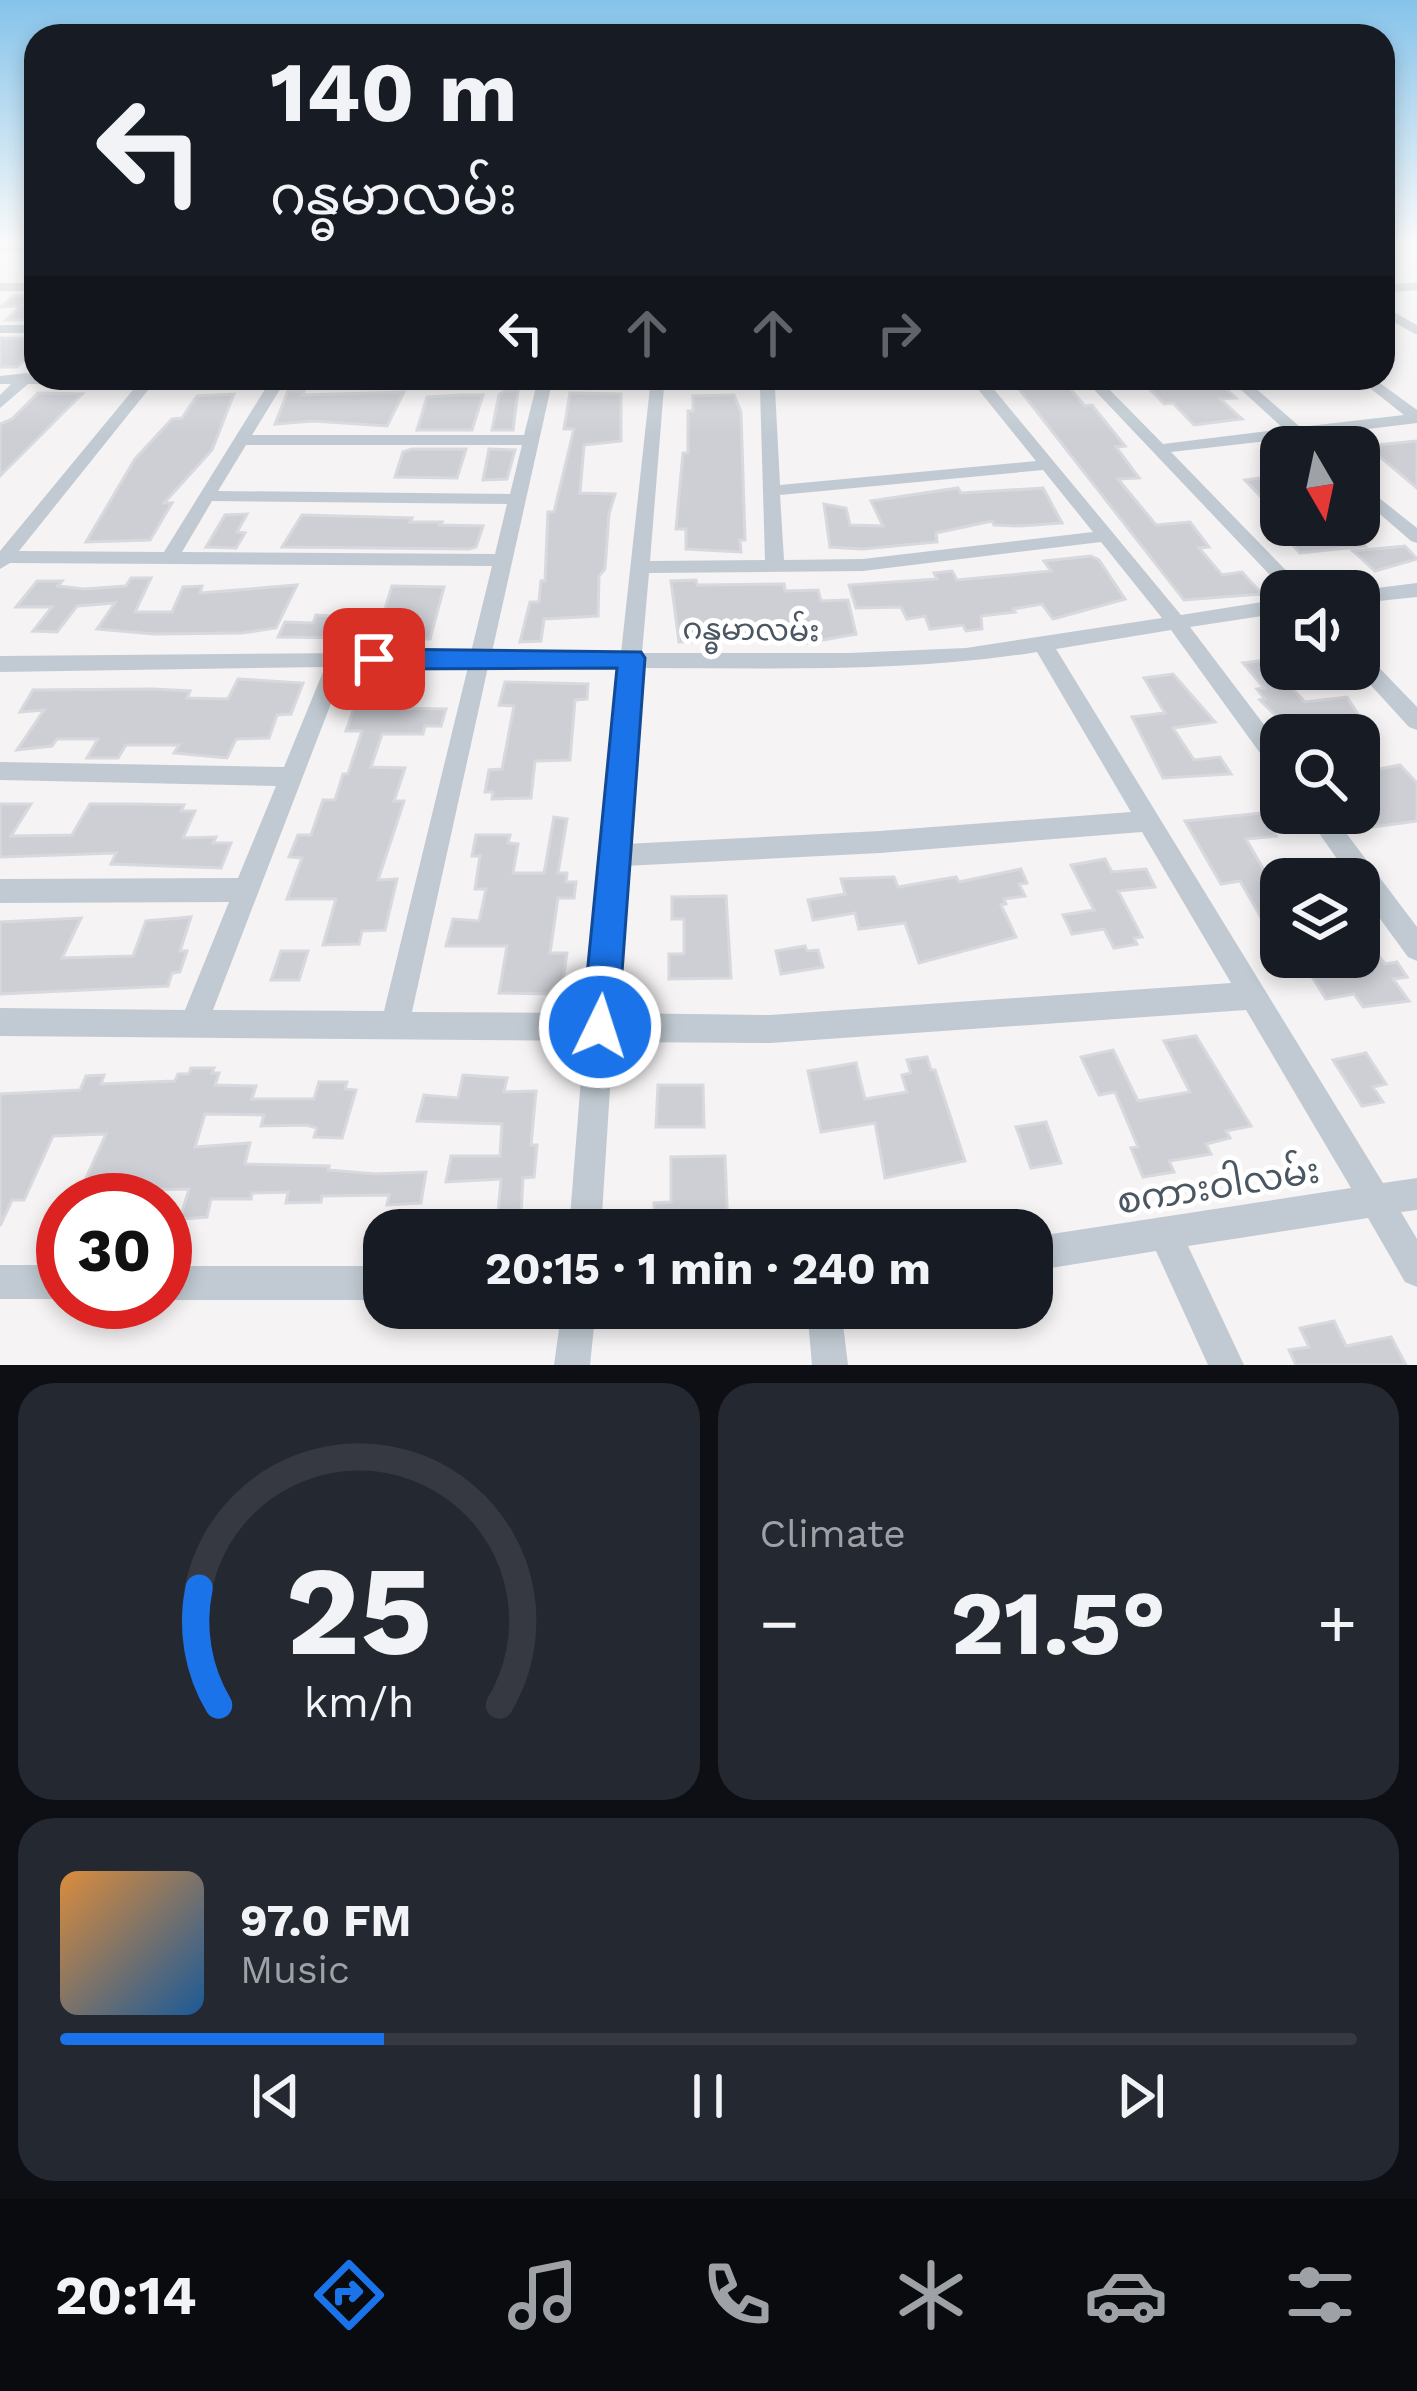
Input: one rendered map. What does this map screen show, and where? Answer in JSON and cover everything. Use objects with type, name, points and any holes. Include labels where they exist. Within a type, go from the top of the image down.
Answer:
[{"type":"street","points":[[0,404],[24,380]]},
{"type":"street","points":[[2,559],[141,390]]},
{"type":"street","points":[[169,558],[271,390]]},
{"type":"street","points":[[395,1024],[542,390]]},
{"type":"street","points":[[587,1209],[612,856],[657,390]]},
{"type":"street","points":[[766,390],[775,568]]},
{"type":"street","points":[[989,390],[1175,621],[1260,736]]},
{"type":"street","points":[[1102,390],[1276,570]]},
{"type":"street","points":[[1248,390],[1289,426]]},
{"type":"street","points":[[1380,390],[1417,417]]},
{"type":"street","points":[[1350,426],[1417,417]]},
{"type":"street","points":[[1160,449],[1260,437]]},
{"type":"street","points":[[240,440],[530,440]]},
{"type":"street","points":[[771,491],[1048,464]]},
{"type":"street","points":[[206,496],[516,500]]},
{"type":"street","points":[[1380,505],[1417,537]]},
{"type":"street","points":[[641,567],[863,565],[1106,536]]},
{"type":"street","points":[[2,559],[501,560]]},
{"type":"street","points":[[1380,594],[1417,590]]},
{"type":"street","name":"ဂန္ဓမာလမ်း","points":[[0,664],[338,659],[849,661],[966,656],[1260,609]]},
{"type":"street","points":[[1044,646],[1249,996],[1417,1270]]},
{"type":"street","points":[[194,1022],[338,659]]},
{"type":"street","points":[[1380,681],[1417,721]]},
{"type":"street","points":[[0,771],[291,777]]},
{"type":"street","points":[[612,856],[880,842],[1145,820]]},
{"type":"street","points":[[1333,834],[1417,948]]},
{"type":"street","points":[[0,891],[246,890]]},
{"type":"street","points":[[0,1022],[770,1029],[1249,996]]},
{"type":"street","name":"စကားဝါလမ်း","points":[[1053,1251],[1417,1194]]},
{"type":"street","points":[[1165,1233],[1226,1365]]},
{"type":"street","points":[[0,1282],[36,1282]]},
{"type":"street","points":[[192,1282],[363,1283]]},
{"type":"street","points":[[572,1365],[576,1329]]},
{"type":"street","points":[[826,1329],[830,1365]]},
{"type":"building","points":[[19,308],[24,308],[24,320],[6,320]]},
{"type":"building","points":[[0,338],[24,338],[24,360],[17,367],[0,367]]},
{"type":"building","points":[[1020,390],[1071,390],[1085,406],[1092,405],[1125,446],[1116,447],[1139,478],[1118,479],[1156,525],[1190,522],[1209,547],[1199,548],[1222,575],[1242,572],[1260,594],[1184,600]]},
{"type":"building","points":[[1151,390],[1227,390],[1236,398],[1220,399],[1242,419],[1194,425],[1173,403],[1164,404]]},
{"type":"building","points":[[288,391],[304,391],[302,395],[404,392],[387,426],[314,421],[275,424]]},
{"type":"building","points":[[518,391],[513,430],[492,430],[499,395]]},
{"type":"building","points":[[38,393],[82,394],[0,476],[0,424],[12,419]]},
{"type":"building","points":[[570,393],[621,394],[621,441],[584,445],[580,493],[615,494],[605,569],[599,576],[598,616],[544,619],[541,641],[520,642],[530,602],[539,602],[541,581],[545,581],[548,512],[554,512],[574,429],[564,429]]},
{"type":"building","points":[[234,394],[212,450],[164,503],[172,503],[150,540],[86,542],[135,459],[172,419],[182,418],[197,396]]},
{"type":"building","points":[[483,395],[472,430],[417,430],[427,397]]},
{"type":"building","points":[[734,395],[741,412],[745,540],[740,540],[741,552],[686,549],[686,529],[676,529],[683,453],[688,453],[688,411],[693,411],[693,396]]},
{"type":"building","points":[[1417,441],[1417,488],[1380,457],[1380,445]]},
{"type":"building","points":[[466,449],[457,478],[395,477],[403,452]]},
{"type":"building","points":[[489,449],[515,450],[507,479],[483,480]]},
{"type":"building","points":[[1260,478],[1260,496],[1245,480]]},
{"type":"building","points":[[958,488],[961,493],[1043,488],[1062,523],[1020,526],[992,521],[936,533],[937,542],[830,547],[824,504],[846,508],[850,525],[883,526],[871,501]]},
{"type":"building","points":[[247,514],[237,532],[245,533],[236,548],[206,547],[225,515]]},
{"type":"building","points":[[302,515],[412,518],[410,522],[483,526],[476,547],[469,549],[282,547]]},
{"type":"building","points":[[1293,546],[1365,546],[1300,553]]},
{"type":"building","points":[[1405,546],[1417,559],[1374,570],[1353,551]]},
{"type":"building","points":[[1091,556],[1099,560],[1125,599],[1053,619],[1042,604],[1013,609],[1015,612],[981,616],[982,629],[966,631],[963,625],[930,629],[925,616],[907,619],[901,607],[856,608],[849,585],[937,579],[934,573],[952,571],[957,580],[1051,571],[1044,561]]},
{"type":"building","points":[[131,578],[151,578],[135,612],[172,612],[183,587],[202,586],[200,593],[297,585],[276,628],[242,633],[97,629],[115,603],[77,606],[57,632],[33,631],[52,607],[16,607],[37,581],[62,581],[58,586],[84,589],[126,586]]},
{"type":"building","points":[[696,580],[697,585],[784,584],[785,591],[818,590],[821,601],[848,600],[856,634],[801,644],[800,636],[679,642],[671,581]]},
{"type":"building","points":[[392,586],[444,587],[430,639],[278,637],[285,622],[313,623],[316,615],[382,619]]},
{"type":"building","points":[[1260,661],[1260,683],[1243,663]]},
{"type":"building","points":[[1173,674],[1215,722],[1173,728],[1194,760],[1220,757],[1231,774],[1163,778],[1132,717],[1165,713],[1144,678]]},
{"type":"building","points":[[238,679],[303,683],[291,714],[277,715],[269,738],[236,739],[227,758],[174,753],[179,745],[126,745],[118,758],[87,758],[98,739],[57,739],[52,746],[17,750],[44,710],[20,712],[33,690],[153,689],[190,691],[187,698],[228,699]]},
{"type":"building","points":[[393,681],[385,708],[446,709],[441,726],[425,726],[423,734],[382,734],[371,767],[405,768],[394,801],[404,801],[378,880],[397,879],[385,930],[362,931],[359,944],[323,945],[336,899],[287,899],[302,858],[289,857],[298,835],[311,835],[323,800],[335,800],[343,774],[348,774],[362,731],[346,731],[363,682]]},
{"type":"building","points":[[505,682],[588,684],[587,699],[575,700],[570,760],[535,761],[531,798],[492,799],[493,792],[485,792],[489,770],[502,769],[514,706],[499,705]]},
{"type":"building","points":[[1257,689],[1294,690],[1305,702],[1347,697],[1358,714],[1274,714],[1260,700],[1265,699]]},
{"type":"building","points":[[1400,765],[1417,783],[1417,821],[1380,826],[1380,769]]},
{"type":"building","points":[[0,804],[31,804],[11,836],[72,835],[90,804],[184,805],[181,811],[195,811],[183,838],[216,837],[213,843],[231,843],[221,868],[111,864],[116,853],[0,857]]},
{"type":"building","points":[[1260,813],[1260,834],[1276,836],[1246,839],[1260,863],[1260,916],[1240,881],[1221,884],[1185,821]]},
{"type":"building","points":[[554,817],[567,819],[558,873],[567,873],[566,882],[576,882],[574,898],[558,898],[550,953],[567,953],[561,994],[499,993],[507,946],[446,946],[453,919],[479,921],[486,889],[475,889],[480,856],[472,856],[476,835],[510,835],[508,843],[518,844],[513,873],[544,873]]},
{"type":"building","points":[[1105,859],[1112,872],[1146,869],[1155,887],[1118,891],[1142,937],[1134,938],[1137,944],[1114,948],[1104,929],[1072,934],[1063,915],[1094,910],[1071,865]]},
{"type":"building","points":[[1021,869],[1027,883],[1019,884],[1025,896],[1004,899],[1006,904],[1001,905],[1016,937],[919,963],[905,923],[859,929],[855,913],[813,920],[808,900],[845,894],[841,879],[894,877],[898,887],[956,877],[959,882]]},
{"type":"building","points":[[726,896],[731,978],[669,979],[669,954],[684,954],[684,919],[672,919],[672,897]]},
{"type":"building","points":[[191,917],[180,951],[187,951],[180,972],[172,973],[168,986],[0,994],[0,922],[81,918],[62,958],[133,956],[146,921]]},
{"type":"building","points":[[805,946],[807,951],[818,950],[823,967],[781,974],[776,951]]},
{"type":"building","points":[[281,951],[308,951],[299,980],[271,980]]},
{"type":"building","points":[[1380,957],[1385,964],[1397,962],[1407,977],[1393,979],[1409,1001],[1363,1007],[1354,994],[1326,999],[1313,978],[1380,978]]},
{"type":"building","points":[[1196,1036],[1251,1126],[1226,1131],[1230,1138],[1206,1144],[1211,1154],[1169,1161],[1174,1172],[1143,1177],[1131,1148],[1138,1147],[1115,1092],[1099,1095],[1081,1057],[1113,1050],[1138,1101],[1190,1092],[1164,1041]]},
{"type":"building","points":[[1366,1053],[1386,1084],[1373,1087],[1383,1102],[1362,1106],[1333,1060]]},
{"type":"building","points":[[927,1057],[965,1161],[885,1178],[875,1123],[821,1132],[808,1071],[856,1063],[865,1099],[907,1092],[902,1075],[911,1073],[907,1060]]},
{"type":"building","points":[[191,1068],[214,1068],[212,1073],[219,1073],[215,1085],[256,1086],[252,1099],[314,1099],[319,1082],[347,1082],[345,1089],[356,1090],[342,1138],[314,1137],[317,1128],[306,1125],[261,1126],[264,1115],[205,1114],[195,1147],[250,1143],[245,1164],[329,1166],[328,1170],[376,1174],[426,1172],[421,1203],[387,1205],[389,1195],[322,1196],[321,1202],[286,1203],[288,1192],[252,1193],[251,1199],[211,1199],[207,1217],[192,1218],[192,1173],[88,1173],[106,1134],[53,1136],[24,1200],[12,1200],[0,1226],[0,1094],[80,1090],[86,1076],[104,1075],[101,1084],[175,1081],[178,1074],[189,1074]]},
{"type":"building","points":[[463,1075],[507,1078],[504,1092],[536,1091],[531,1145],[537,1145],[534,1177],[523,1178],[521,1209],[498,1209],[501,1179],[446,1182],[451,1156],[500,1156],[502,1124],[417,1121],[424,1095],[458,1098]]},
{"type":"building","points":[[658,1085],[703,1085],[704,1127],[656,1127]]},
{"type":"building","points":[[1046,1122],[1061,1163],[1031,1168],[1016,1127]]},
{"type":"building","points":[[725,1156],[727,1209],[654,1209],[654,1203],[671,1202],[671,1157]]},
{"type":"building","points":[[1334,1321],[1346,1346],[1391,1337],[1406,1365],[1296,1365],[1289,1350],[1309,1347],[1300,1328]]},
{"type":"route","points":[[374,659],[632,658],[600,1027]]}]
